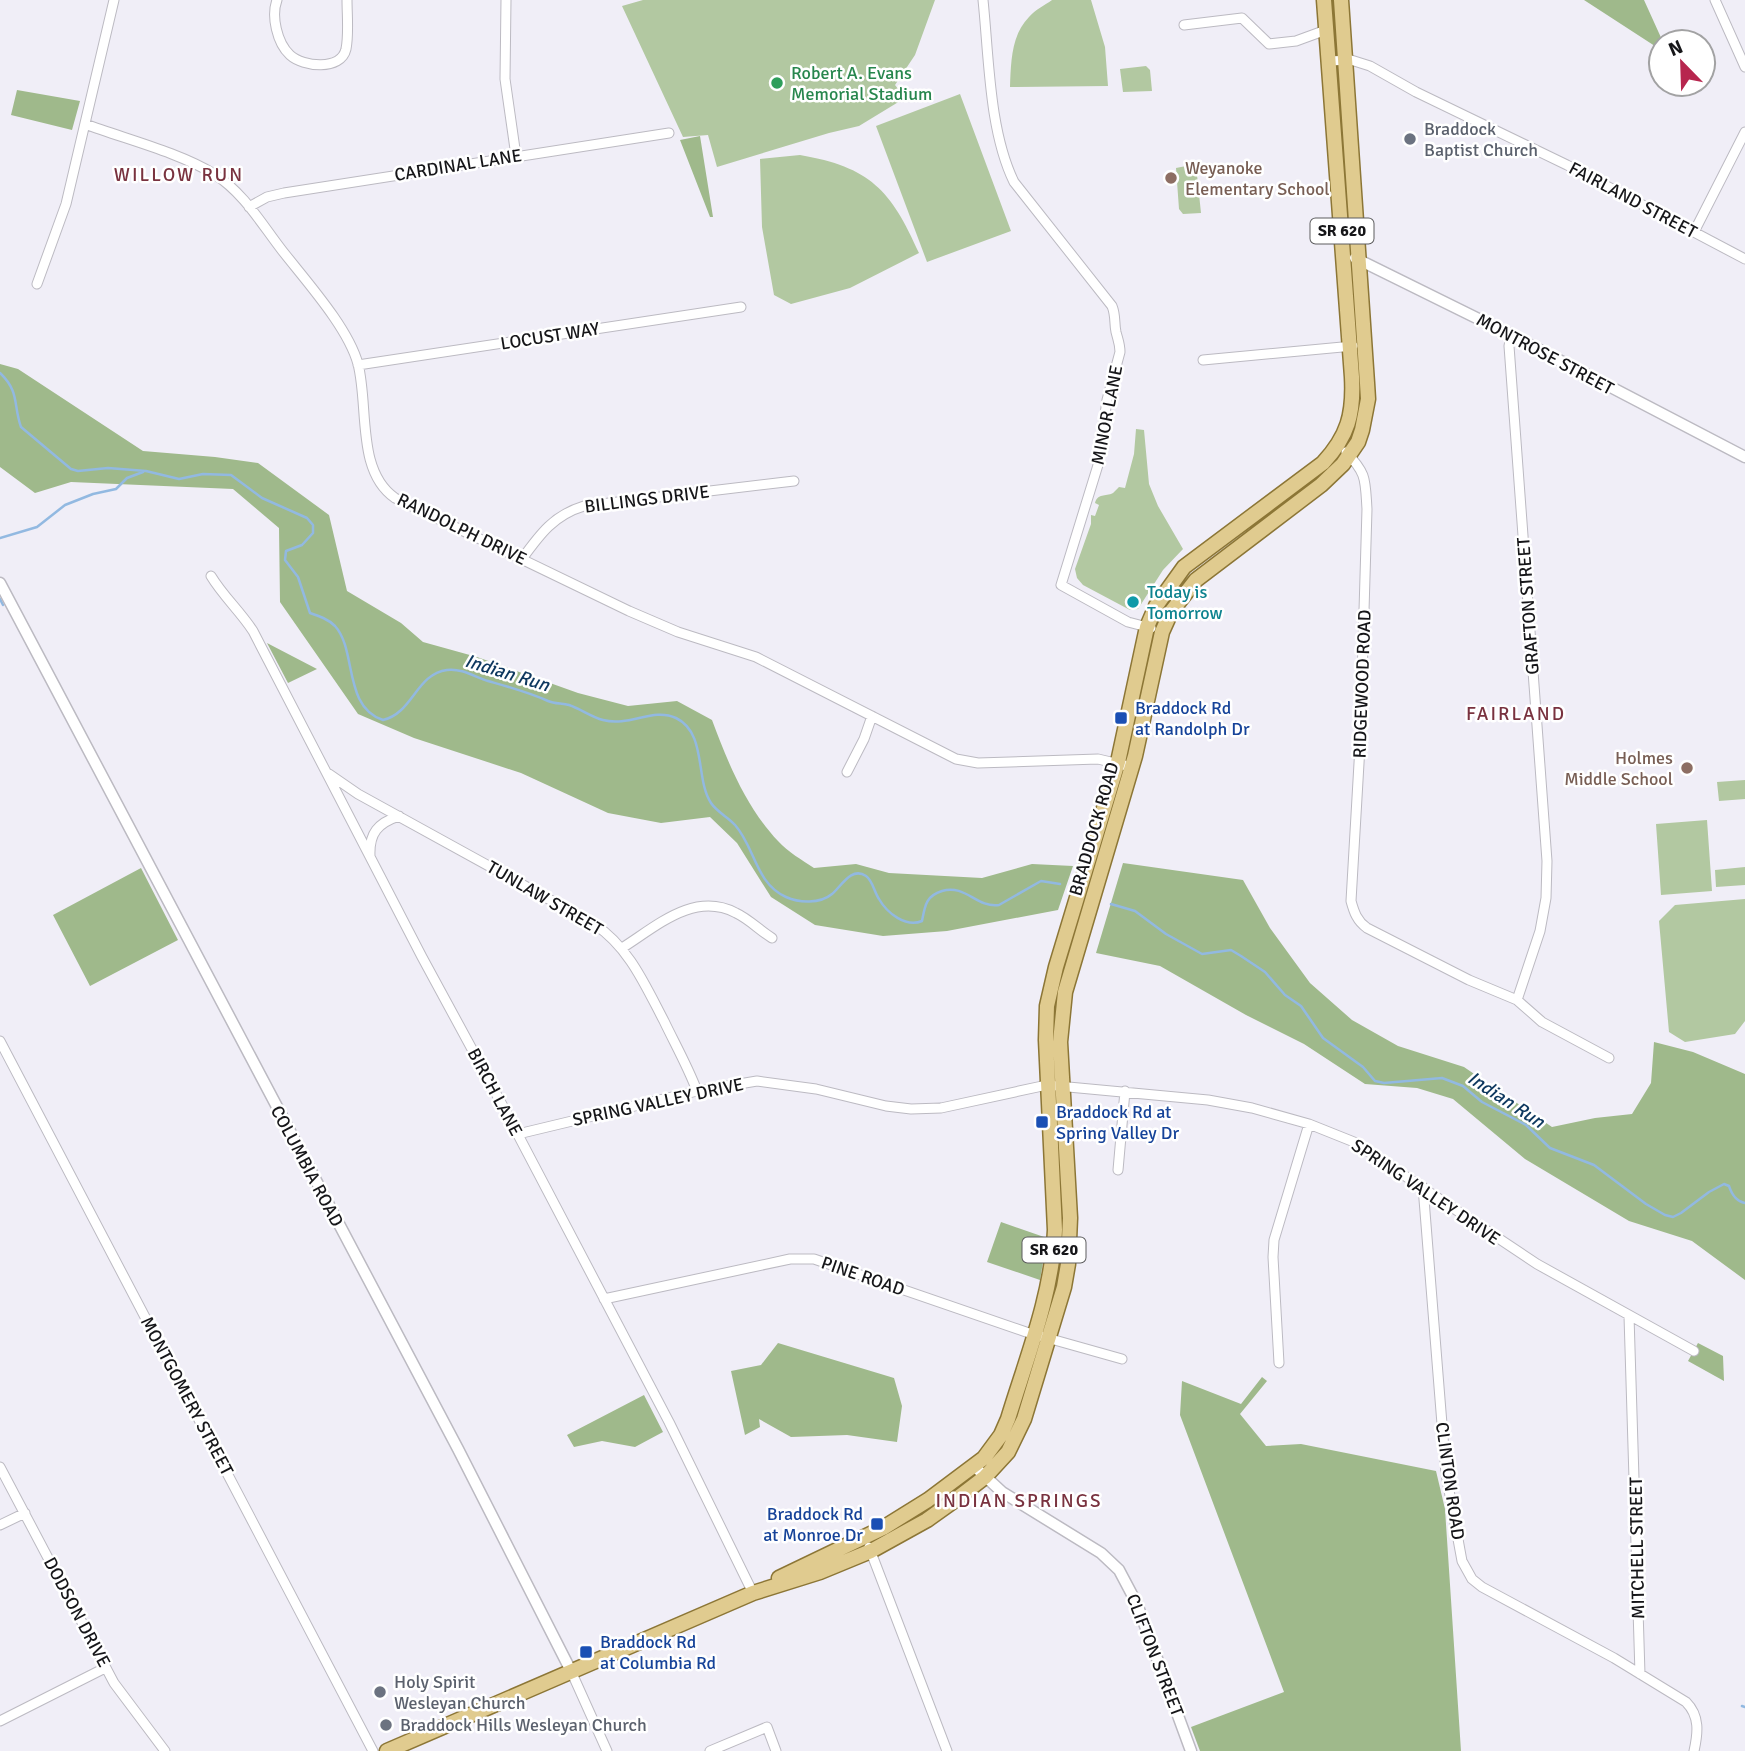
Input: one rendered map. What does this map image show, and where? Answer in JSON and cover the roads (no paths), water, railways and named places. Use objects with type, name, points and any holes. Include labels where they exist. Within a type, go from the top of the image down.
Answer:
[{"type":"main road","name":"BRADDOCK ROAD","points":[[387,1751],[753,1593],[820,1572],[871,1551],[927,1520],[980,1472],[1001,1435],[1064,1287],[1070,1242],[1055,1085],[1065,992],[1162,632],[1171,612],[1196,580],[1321,485],[1344,451],[1345,433],[1352,408],[1344,254],[1324,0]]},
{"type":"main road","name":"BRADDOCK ROAD","points":[[1125,764],[1147,627],[1167,587],[1184,568],[1316,469],[1357,442],[1366,417],[1368,399],[1360,260],[1340,0]]},
{"type":"main road","name":"BRADDOCK ROAD","points":[[753,1593],[797,1568],[903,1517],[980,1472]]},
{"type":"street","points":[[37,284],[66,204],[114,0]]},
{"type":"street","points":[[276,0],[273,22],[289,54],[306,64],[331,64],[341,59],[346,51],[347,0]]},
{"type":"street","points":[[506,0],[505,79],[516,156]]},
{"type":"street","name":"MINOR LANE","points":[[983,0],[998,136],[1004,161],[1014,182],[1112,306],[1120,342],[1120,352],[1107,400],[1098,465],[1061,585],[1128,622],[1162,632]]},
{"type":"street","points":[[1715,0],[1745,66]]},
{"type":"street","points":[[1184,24],[1242,18],[1269,44],[1296,41],[1326,30]]},
{"type":"street","name":"FAIRLAND STREET","points":[[1329,61],[1346,60],[1370,66],[1745,259]]},
{"type":"street","name":"RANDOLPH DRIVE","points":[[85,124],[211,172],[234,190],[249,207],[341,331],[358,365],[369,457],[380,485],[404,503],[678,632],[756,657],[937,750],[964,761],[992,763],[1080,758],[1125,764]]},
{"type":"street","points":[[1694,232],[1745,132]]},
{"type":"street","name":"CARDINAL LANE","points":[[249,207],[267,197],[284,193],[670,133]]},
{"type":"street","name":"MONTROSE STREET","points":[[1344,254],[1511,335],[1745,457]]},
{"type":"street","name":"LOCUST WAY","points":[[358,365],[741,307]]},
{"type":"street","name":"GRAFTON STREET","points":[[1511,335],[1509,346],[1547,861],[1546,898],[1540,931],[1517,1000]]},
{"type":"street","points":[[1203,360],[1365,344]]},
{"type":"street","name":"RIDGEWOOD ROAD","points":[[1344,451],[1365,477],[1367,509],[1359,759],[1351,901],[1357,918],[1367,928],[1469,980],[1517,1000]]},
{"type":"street","name":"BILLINGS DRIVE","points":[[522,559],[548,525],[570,510],[584,506],[794,481]]},
{"type":"street","name":"BIRCH LANE","points":[[211,576],[253,631],[704,1489],[753,1593]]},
{"type":"street","name":"COLUMBIA ROAD","points":[[0,583],[464,1462],[571,1671],[607,1751]]},
{"type":"street","points":[[847,772],[872,716]]},
{"type":"street","name":"TUNLAW STREET","points":[[325,770],[358,794],[594,923],[622,948],[644,982],[697,1091]]},
{"type":"street","points":[[370,857],[370,845],[375,830],[381,824],[399,816]]},
{"type":"street","points":[[622,948],[678,912],[704,904],[733,911],[772,938]]},
{"type":"street","points":[[1517,1000],[1542,1022],[1609,1058]]},
{"type":"street","name":"MONTGOMERY STREET","points":[[0,1041],[373,1751]]},
{"type":"street","name":"SPRING VALLEY DRIVE","points":[[518,1134],[697,1091],[743,1083],[777,1082],[886,1106],[923,1110],[1055,1085],[1125,1091],[1252,1108],[1309,1124],[1354,1142],[1501,1242],[1694,1351]]},
{"type":"street","points":[[1118,1170],[1125,1091]]},
{"type":"street","points":[[1279,1363],[1274,1240],[1309,1124]]},
{"type":"street","name":"CLINTON ROAD","points":[[1423,1187],[1446,1474],[1465,1570],[1482,1587],[1640,1674]]},
{"type":"street","name":"PINE ROAD","points":[[604,1299],[790,1259],[814,1259],[1041,1337],[1122,1359]]},
{"type":"street","name":"MITCHELL STREET","points":[[1629,1316],[1640,1674]]},
{"type":"street","name":"DODSON DRIVE","points":[[0,1467],[105,1668],[165,1751]]},
{"type":"street","name":"CLIFTON STREET","points":[[980,1472],[1011,1498],[1101,1553],[1119,1570],[1137,1604],[1191,1751]]},
{"type":"street","points":[[0,1525],[25,1513]]},
{"type":"street","points":[[865,1536],[947,1751]]},
{"type":"street","points":[[0,1721],[105,1668]]},
{"type":"street","points":[[1640,1674],[1692,1708],[1697,1723],[1694,1751]]},
{"type":"street","points":[[710,1751],[767,1727],[776,1751]]},
{"type":"waterway","name":"Indian Run","points":[[0,373],[11,386],[21,427],[71,469],[146,471],[179,479],[203,474],[231,475],[262,498],[307,518],[313,525],[313,533],[302,545],[286,551],[285,560],[298,577],[310,613],[335,626],[342,636],[356,691],[362,703],[370,713],[383,720],[401,710],[428,679],[447,670],[463,672],[551,702],[569,705],[603,720],[623,721],[659,715],[676,718],[686,725],[692,734],[706,793],[711,803],[742,834],[768,883],[786,897],[797,900],[809,902],[827,897],[851,875],[861,874],[868,878],[879,899],[892,914],[903,921],[916,923],[922,921],[929,898],[942,891],[958,891],[984,903],[999,905],[1041,881],[1060,884]]},
{"type":"waterway","points":[[0,538],[37,527],[65,505],[93,494],[116,489],[127,478],[143,472]]},
{"type":"waterway","points":[[0,599],[3,605]]},
{"type":"waterway","name":"Indian Run","points":[[1111,904],[1135,911],[1166,934],[1202,954],[1231,950],[1265,972],[1285,995],[1301,1006],[1323,1038],[1363,1067],[1375,1081],[1384,1083],[1442,1078],[1463,1086],[1482,1102],[1526,1125],[1550,1148],[1594,1165],[1665,1215],[1673,1217],[1681,1213],[1724,1184],[1729,1186],[1737,1199],[1745,1203]]},
{"type":"place","name":"Robert A. Evans Memorial Stadium","points":[[777,83]]},
{"type":"place","name":"Braddock Baptist Church","points":[[1410,139]]},
{"type":"place","name":"Weyanoke Elementary School","points":[[1171,178]]},
{"type":"place","name":"Today is Tomorrow","points":[[1133,602]]},
{"type":"place","name":"Braddock Rd at Randolph Dr","points":[[1121,718]]},
{"type":"place","name":"Holmes Middle School","points":[[1687,768]]},
{"type":"place","name":"Braddock Rd at Spring Valley Dr","points":[[1042,1122]]},
{"type":"place","name":"Braddock Rd at Monroe Dr","points":[[877,1524]]},
{"type":"place","name":"Braddock Rd at Columbia Rd","points":[[586,1652]]},
{"type":"place","name":"Holy Spirit Wesleyan Church","points":[[380,1692]]},
{"type":"place","name":"Braddock Hills Wesleyan Church","points":[[386,1725]]},
{"type":"district","name":"WILLOW RUN","points":[[179,175]]},
{"type":"district","name":"FAIRLAND","points":[[1516,714]]},
{"type":"district","name":"INDIAN SPRINGS","points":[[1019,1501]]}]
